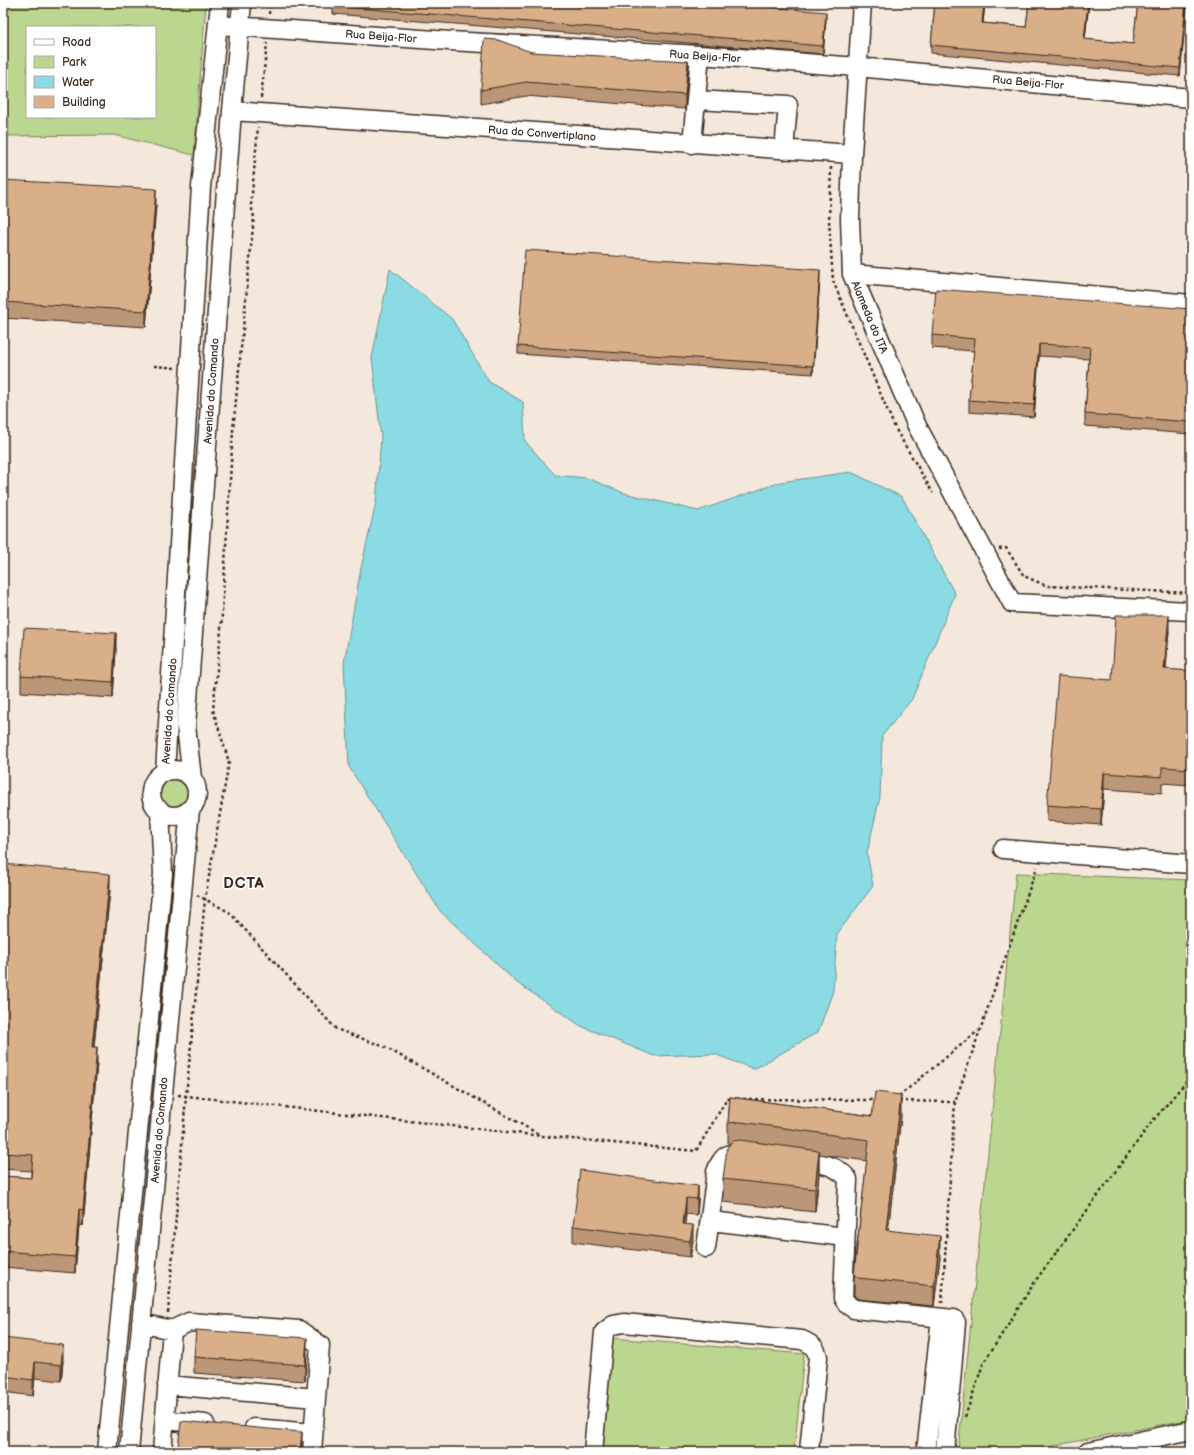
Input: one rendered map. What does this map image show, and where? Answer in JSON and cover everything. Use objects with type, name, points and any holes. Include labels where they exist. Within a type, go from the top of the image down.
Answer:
[{"type":"lane","name":"Avenida do Comando","points":[[165,772],[201,187],[220,3]]},
{"type":"lane","name":"Avenida do Comando","points":[[192,778],[186,726],[232,111],[242,3]]},
{"type":"lane","name":"Alameda do ITA","points":[[862,3],[852,154],[850,219],[852,274],[917,426],[984,552],[1012,602],[1191,611]]},
{"type":"lane","name":"Rua Beija-Flor","points":[[218,25],[458,42],[700,55],[857,67],[1191,98]]},
{"type":"lane","points":[[692,144],[700,55]]},
{"type":"lane","points":[[696,100],[788,105],[784,150]]},
{"type":"lane","name":"Rua do Convertiplano","points":[[232,111],[852,154]]},
{"type":"lane","points":[[852,274],[1191,304]]},
{"type":"lane","points":[[180,770],[192,778],[197,790],[194,803],[190,809],[179,815],[166,814],[155,805],[152,793],[155,781],[165,772],[180,770]]},
{"type":"lane","name":"Avenida do Comando","points":[[129,1452],[190,809]]},
{"type":"lane","name":"Avenida do Comando","points":[[107,1452],[163,874],[160,810]]},
{"type":"lane","points":[[1003,849],[1191,864]]},
{"type":"lane","points":[[706,1248],[711,1221],[716,1172],[720,1162],[725,1156],[732,1153],[740,1153],[830,1166],[844,1174],[848,1179],[843,1298],[848,1305],[854,1309],[954,1319],[957,1326],[945,1452]]},
{"type":"lane","points":[[711,1221],[845,1237]]},
{"type":"lane","points":[[926,1452],[941,1318]]},
{"type":"lane","points":[[141,1323],[169,1330],[189,1322],[299,1330],[320,1345],[312,1452]]},
{"type":"lane","points":[[593,1452],[604,1332],[613,1325],[624,1323],[802,1340],[809,1343],[816,1349],[818,1357],[809,1452]]},
{"type":"lane","points":[[162,1452],[169,1330]]},
{"type":"lane","points":[[167,1385],[316,1398]]},
{"type":"lane","points":[[165,1420],[313,1433]]},
{"type":"lane","points":[[1088,1452],[1114,1449],[1191,1430]]},
{"type":"path","points":[[169,1330],[186,1096],[205,899],[229,762],[213,710],[221,630],[233,430],[254,217],[251,205],[270,3]]},
{"type":"path","points":[[832,153],[829,220],[833,281],[896,428],[935,496]]},
{"type":"path","points":[[984,552],[1006,548],[1024,576],[1047,586],[1191,593]]},
{"type":"path","points":[[941,1318],[955,1102],[978,1030],[1043,851]]},
{"type":"path","points":[[182,886],[229,912],[336,1029],[385,1047],[542,1136]]},
{"type":"path","points":[[955,1102],[893,1101],[978,1030]]},
{"type":"path","points":[[963,1421],[983,1364],[1036,1280],[1151,1123],[1191,1076]]},
{"type":"path","points":[[163,1093],[542,1136],[696,1151],[727,1099],[877,1100]]},
{"type":"green space","points":[[3,3],[206,3],[194,155],[114,135],[3,136]]},
{"type":"green space","points":[[170,774],[178,774],[188,779],[192,786],[192,800],[188,807],[178,812],[170,812],[160,807],[158,804],[155,797],[155,789],[160,779],[163,777]]},
{"type":"green space","points":[[1016,873],[1191,880],[1191,1419],[1021,1452],[958,1452]]},
{"type":"green space","points":[[612,1338],[804,1354],[794,1452],[602,1452]]},
{"type":"water","points":[[390,269],[452,319],[489,382],[523,402],[525,441],[555,475],[587,478],[624,493],[698,511],[781,482],[851,472],[902,497],[955,594],[912,699],[882,736],[880,797],[867,853],[873,886],[837,934],[833,991],[818,1032],[754,1069],[714,1054],[654,1056],[581,1026],[516,982],[440,911],[349,767],[344,663],[361,568],[376,503],[381,437],[372,358]]},
{"type":"building","points":[[334,3],[720,3],[826,12],[823,46],[333,6]]},
{"type":"building","points":[[935,3],[984,3],[982,23],[1026,27],[1029,3],[1088,3],[1084,39],[1133,44],[1138,3],[1186,3],[1180,68],[931,45]]},
{"type":"building","points":[[484,39],[498,40],[531,52],[688,61],[685,95],[526,82],[481,90]]},
{"type":"building","points":[[3,180],[156,189],[146,311],[3,302]]},
{"type":"building","points":[[525,250],[820,270],[813,366],[518,346]]},
{"type":"building","points":[[936,289],[1191,309],[1191,422],[1085,414],[1090,347],[1039,344],[1034,405],[969,400],[975,339],[932,335]]},
{"type":"building","points":[[1116,615],[1169,615],[1164,669],[1191,671],[1191,769],[1162,767],[1162,777],[1104,773],[1101,809],[1047,805],[1058,676],[1112,680]]},
{"type":"building","points":[[24,628],[116,633],[113,682],[21,676]]},
{"type":"building","points":[[3,864],[110,874],[92,1047],[97,1047],[83,1210],[79,1209],[75,1257],[3,1251],[3,1176],[31,1178],[33,1155],[3,1153]]},
{"type":"building","points":[[875,1092],[901,1095],[886,1230],[940,1236],[934,1286],[858,1278],[854,1274],[869,1140],[741,1122],[728,1123],[730,1097],[872,1116]]},
{"type":"building","points":[[740,1140],[819,1151],[815,1189],[723,1179],[727,1148],[732,1141]]},
{"type":"building","points":[[580,1170],[698,1186],[697,1199],[686,1198],[683,1224],[693,1225],[690,1241],[573,1226]]},
{"type":"building","points":[[196,1330],[307,1338],[305,1365],[194,1357]]},
{"type":"building","points":[[3,1338],[63,1345],[61,1365],[35,1362],[33,1380],[3,1376]]},
{"type":"building","points":[[181,1421],[302,1432],[300,1452],[228,1452],[178,1448]]},
{"type":"building","points":[[3,1450],[31,1452],[3,1452]]},
{"type":"district","name":"DCTA","points":[[244,883]]}]
